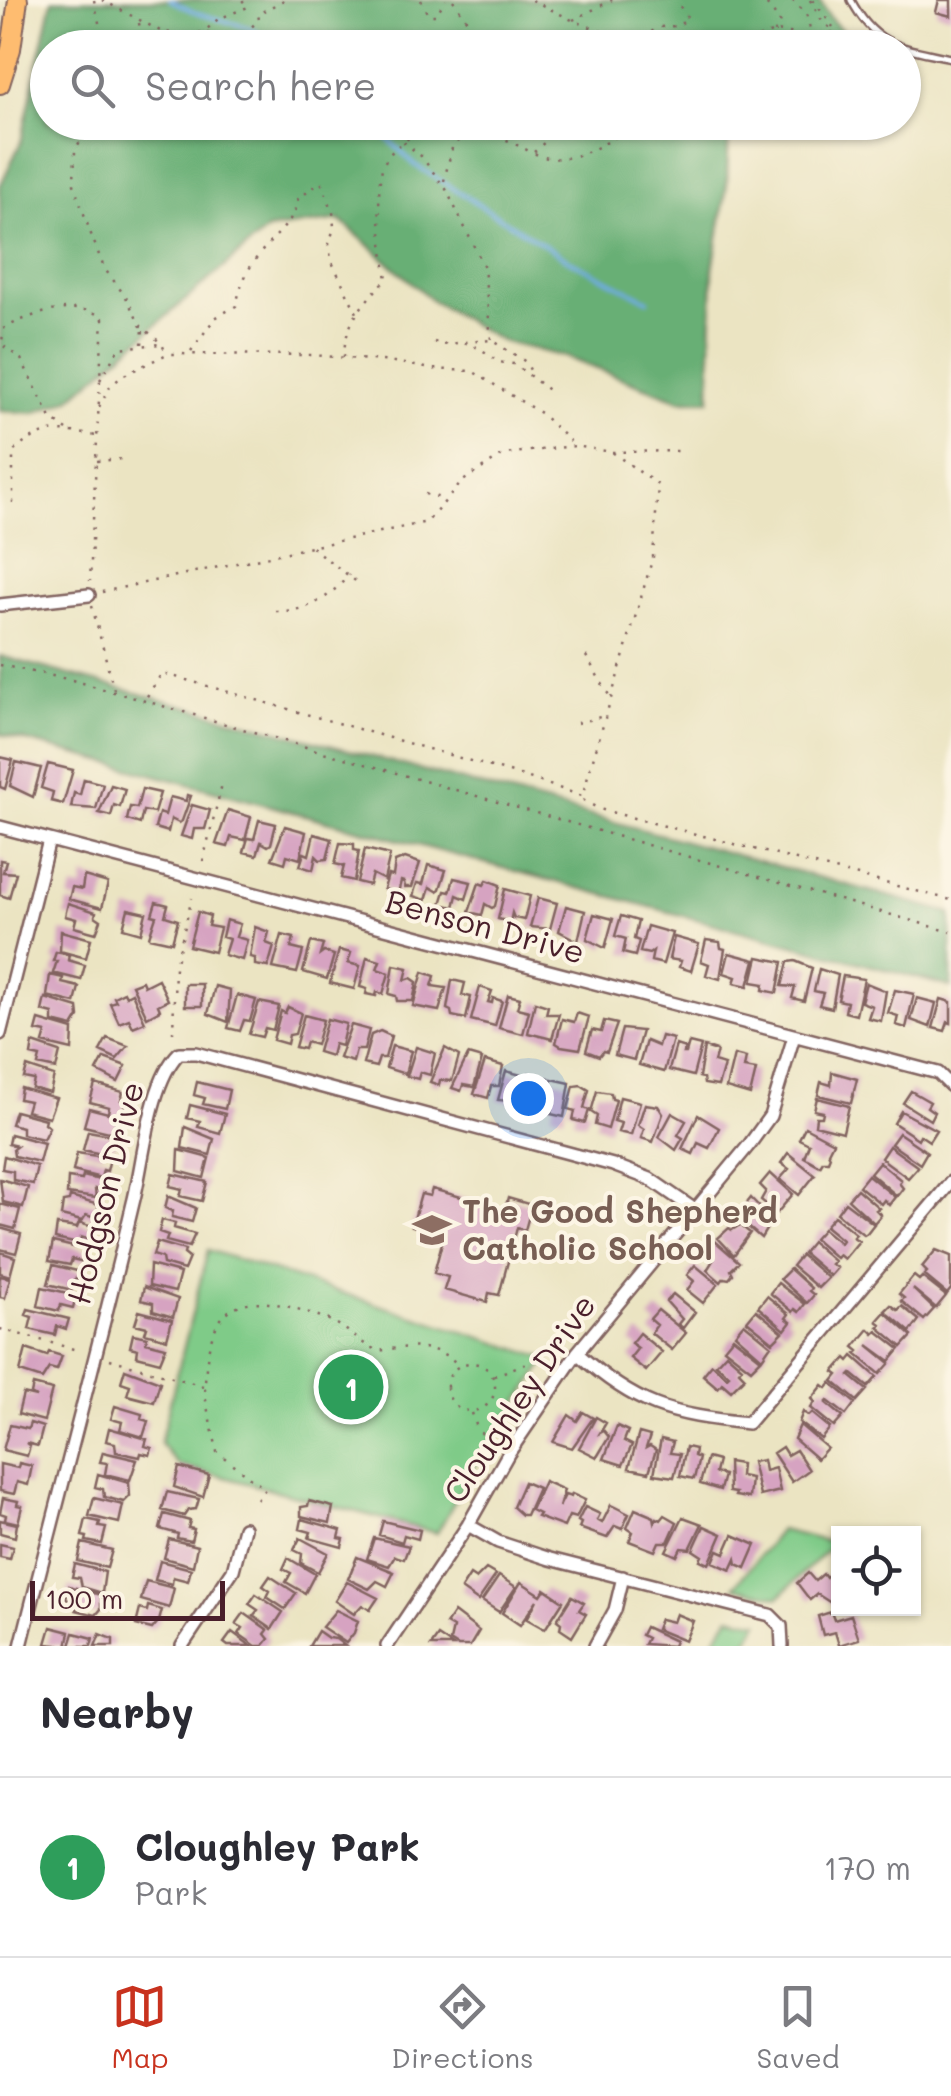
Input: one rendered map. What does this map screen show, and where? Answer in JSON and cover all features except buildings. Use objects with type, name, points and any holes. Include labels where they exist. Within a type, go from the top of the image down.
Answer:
[{"type":"main road","points":[[0,84],[11,49],[18,0]]},
{"type":"street","points":[[0,605],[89,595]]},
{"type":"street","name":"Benson Drive","points":[[0,827],[938,1073],[951,1086]]},
{"type":"street","points":[[0,1034],[3,1008],[48,840]]},
{"type":"street","name":"Cloughley Drive","points":[[387,1646],[577,1353],[770,1116],[794,1036]]},
{"type":"street","name":"Hodgson Drive","points":[[21,1646],[158,1092],[166,1066],[179,1053],[196,1053],[613,1165],[650,1179],[695,1210]]},
{"type":"street","points":[[577,1353],[616,1386],[649,1405],[748,1424],[951,1182]]},
{"type":"street","points":[[468,1525],[498,1542],[770,1615],[781,1626],[782,1646]]},
{"type":"street","points":[[182,1646],[233,1570],[244,1528]]},
{"type":"street","points":[[595,1646],[615,1610],[623,1577]]},
{"type":"lane","points":[[852,0],[861,18],[874,30]]},
{"type":"lane","points":[[921,51],[951,58]]},
{"type":"path","points":[[94,0],[101,30]]},
{"type":"path","points":[[102,0],[157,30]]},
{"type":"path","points":[[242,0],[258,14],[259,20],[248,30]]},
{"type":"path","points":[[258,14],[284,0]]},
{"type":"path","points":[[421,0],[428,15],[435,15],[446,0]]},
{"type":"path","points":[[454,0],[474,30]]},
{"type":"path","points":[[532,0],[600,30]]},
{"type":"path","points":[[572,20],[612,0]]},
{"type":"path","points":[[655,30],[677,26],[688,19],[676,0]]},
{"type":"path","points":[[763,0],[780,20],[777,30]]},
{"type":"path","points":[[792,0],[806,13],[811,30]]},
{"type":"path","points":[[811,0],[834,30]]},
{"type":"path","points":[[206,30],[218,19],[248,7]]},
{"type":"path","points":[[139,22],[140,30]]},
{"type":"path","points":[[80,140],[75,151],[74,184],[104,268],[143,328],[162,344],[167,354]]},
{"type":"path","points":[[400,140],[421,156],[444,185],[484,267],[491,340]]},
{"type":"path","points":[[344,358],[348,329],[356,314],[387,279],[380,236],[383,166],[406,140]]},
{"type":"path","points":[[444,185],[452,144],[459,140]]},
{"type":"path","points":[[507,140],[542,157],[566,158],[609,140]]},
{"type":"path","points":[[534,152],[545,140]]},
{"type":"path","points":[[191,353],[214,318],[236,306],[245,275],[258,255],[295,216],[298,199],[321,182],[333,211],[331,260],[356,314]]},
{"type":"path","points":[[67,430],[51,418],[20,359],[2,345],[3,329],[20,319],[55,310],[94,312],[103,318],[89,595],[115,692]]},
{"type":"path","points":[[142,346],[143,328]]},
{"type":"path","points":[[434,342],[444,345],[491,340],[526,362],[534,379]]},
{"type":"path","points":[[464,342],[498,362],[514,364],[551,392]]},
{"type":"path","points":[[99,381],[119,348],[162,344]]},
{"type":"path","points":[[99,408],[110,387],[122,376],[167,354],[344,358],[472,371],[540,414],[575,446]]},
{"type":"path","points":[[12,503],[13,452],[34,434],[67,430],[97,436]]},
{"type":"path","points":[[89,595],[427,522],[464,480],[504,454],[575,446],[612,452],[680,451]]},
{"type":"path","points":[[144,700],[162,672],[582,796],[653,557],[658,485],[612,452]]},
{"type":"path","points":[[96,462],[125,460]]},
{"type":"path","points":[[425,494],[447,499]]},
{"type":"path","points":[[311,546],[360,586]]},
{"type":"path","points":[[276,611],[291,612],[324,602],[349,575]]},
{"type":"path","points":[[586,656],[611,698]]},
{"type":"path","points":[[0,666],[144,700],[951,932]]},
{"type":"path","points":[[577,723],[606,716]]},
{"type":"path","points":[[203,861],[223,780]]},
{"type":"path","points":[[583,800],[599,808],[951,900]]},
{"type":"path","points":[[174,1033],[175,966],[192,898]]},
{"type":"path","points":[[257,1500],[265,1489],[218,1452],[204,1386],[215,1325],[228,1308],[246,1301],[284,1306],[332,1322],[376,1350],[428,1347],[446,1353],[460,1366]]},
{"type":"path","points":[[0,1329],[83,1352]]},
{"type":"path","points":[[492,1376],[538,1358],[550,1358]]},
{"type":"path","points":[[108,1359],[204,1386]]},
{"type":"path","points":[[475,1364],[492,1376],[492,1400],[480,1410],[457,1406],[448,1393],[450,1378],[460,1366],[475,1364]]},
{"type":"path","points":[[472,1411],[490,1446]]},
{"type":"green space","points":[[52,0],[819,0],[842,30],[45,30]]},
{"type":"green space","points":[[30,101],[30,140],[728,140],[727,184],[713,269],[710,400],[680,400],[565,357],[501,341],[434,302],[340,220],[267,230],[70,399],[34,413],[0,411],[0,186],[21,142]]},
{"type":"green space","points":[[0,656],[951,913],[951,987],[0,734]]},
{"type":"green space","points":[[208,1250],[548,1359],[474,1466],[437,1533],[178,1465],[160,1443]]},
{"type":"green space","points":[[780,1530],[831,1542],[779,1597],[734,1587]]},
{"type":"green space","points":[[730,1616],[759,1622],[744,1646],[710,1646]]},
{"type":"waterway","points":[[170,0],[196,13],[253,30]]},
{"type":"waterway","points":[[389,140],[415,165],[572,262],[648,300]]},
{"type":"place","name":"The Good Shepherd Catholic School","points":[[432,1230]]},
{"type":"place","name":"Cloughley Park","points":[[351,1387]]}]
